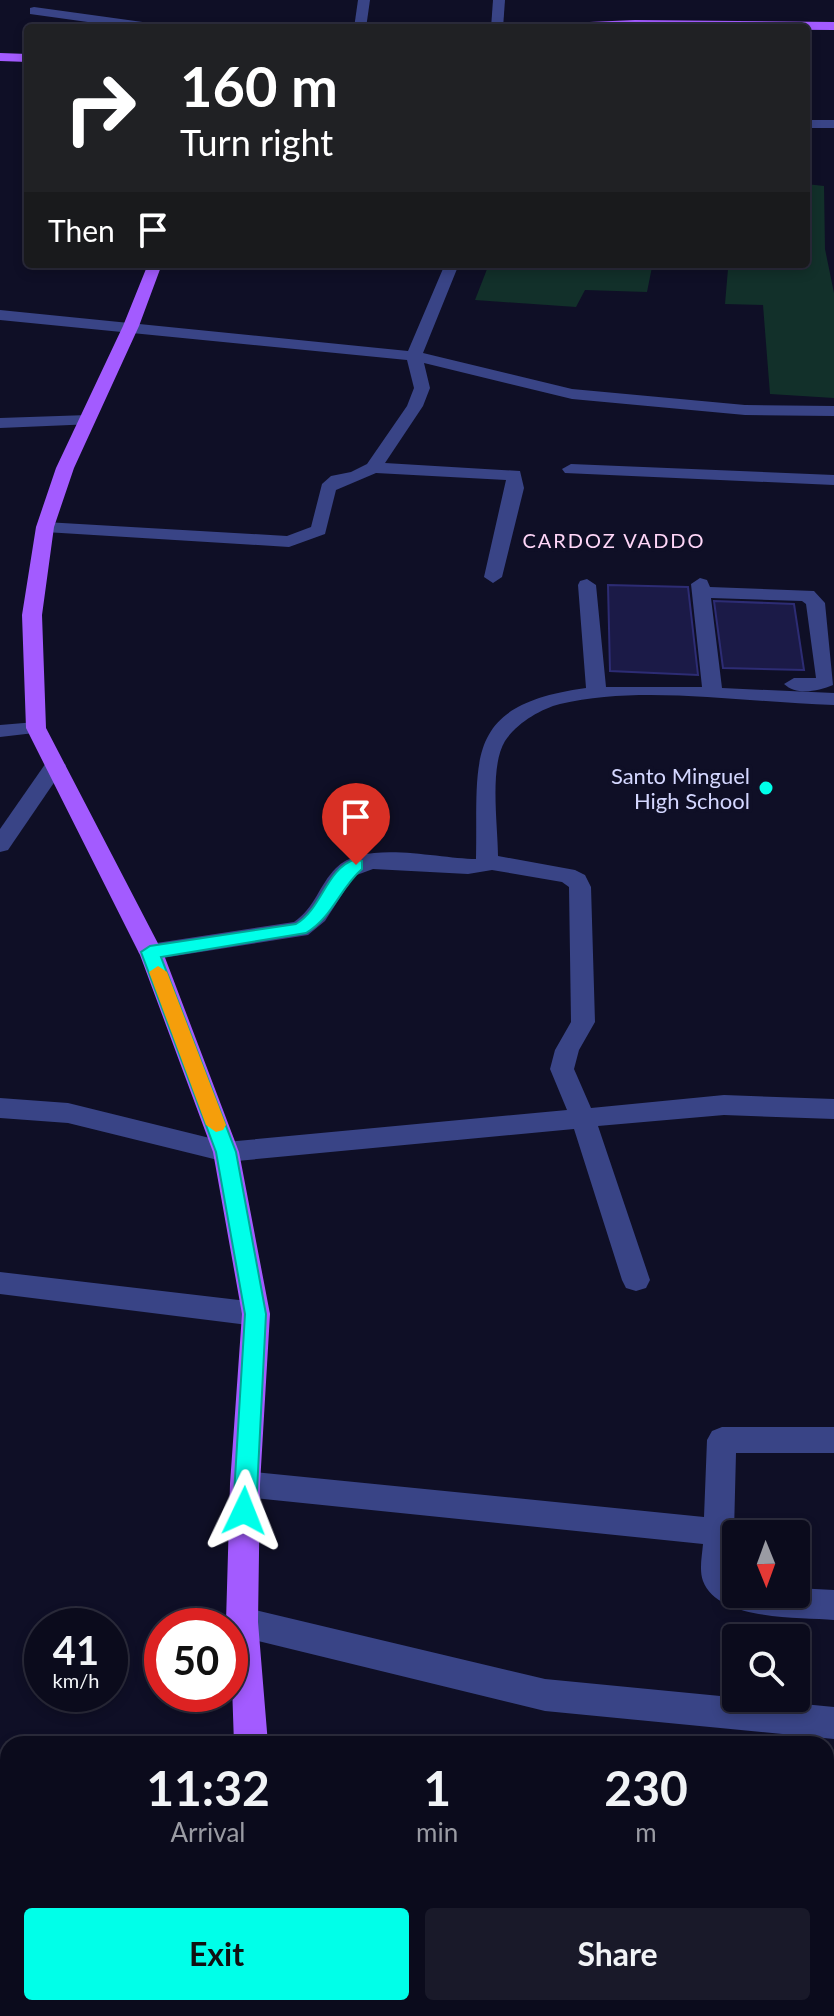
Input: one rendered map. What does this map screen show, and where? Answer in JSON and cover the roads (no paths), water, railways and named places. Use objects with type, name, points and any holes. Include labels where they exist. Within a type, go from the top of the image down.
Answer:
[{"type":"main road","points":[[810,26],[834,26]]},
{"type":"main road","points":[[0,57],[24,58]]},
{"type":"main road","points":[[153,268],[131,326],[65,468],[45,527],[32,615],[36,728],[150,952],[226,1152],[256,1314],[245,1484],[242,1608]]},
{"type":"main road","points":[[248,1703],[250,1736]]},
{"type":"street","points":[[361,24],[364,0]]},
{"type":"street","points":[[497,24],[499,0]]},
{"type":"street","points":[[34,11],[128,24]]},
{"type":"street","points":[[810,124],[834,124]]},
{"type":"street","points":[[45,527],[289,542],[319,530],[328,488],[337,480],[356,477],[373,468],[415,406],[422,388],[414,356],[450,268]]},
{"type":"street","points":[[0,315],[414,356],[572,394],[745,410],[834,411]]},
{"type":"street","points":[[0,423],[88,420]]},
{"type":"street","points":[[373,468],[514,475],[515,488],[493,577]]},
{"type":"street","points":[[571,469],[834,480]]},
{"type":"street","points":[[587,585],[597,694]]},
{"type":"street","points":[[487,862],[490,751],[504,731],[528,711],[557,698],[629,691],[815,685],[826,681],[815,603],[807,595],[701,588],[712,687]]},
{"type":"street","points":[[650,678],[834,699]]},
{"type":"street","points":[[0,731],[36,728]]},
{"type":"street","points":[[0,845],[55,765]]},
{"type":"street","points":[[150,952],[300,929],[316,919],[341,878],[356,865],[376,861],[478,868],[487,862],[567,875],[577,880],[580,887],[583,1022],[567,1050],[562,1069],[583,1119],[636,1280]]},
{"type":"street","points":[[0,1108],[68,1113],[226,1152],[724,1105],[834,1109]]},
{"type":"street","points":[[0,1283],[256,1314]]},
{"type":"street","points":[[722,1581],[717,1577],[722,1440],[834,1440]]},
{"type":"street","points":[[245,1484],[718,1532]]},
{"type":"street","points":[[810,1603],[834,1605]]},
{"type":"street","points":[[248,1623],[545,1695],[834,1723]]},
{"type":"place","name":"Santo Minguel High School","points":[[766,788]]},
{"type":"district","name":"CARDOZ VADDO","points":[[614,540]]}]
